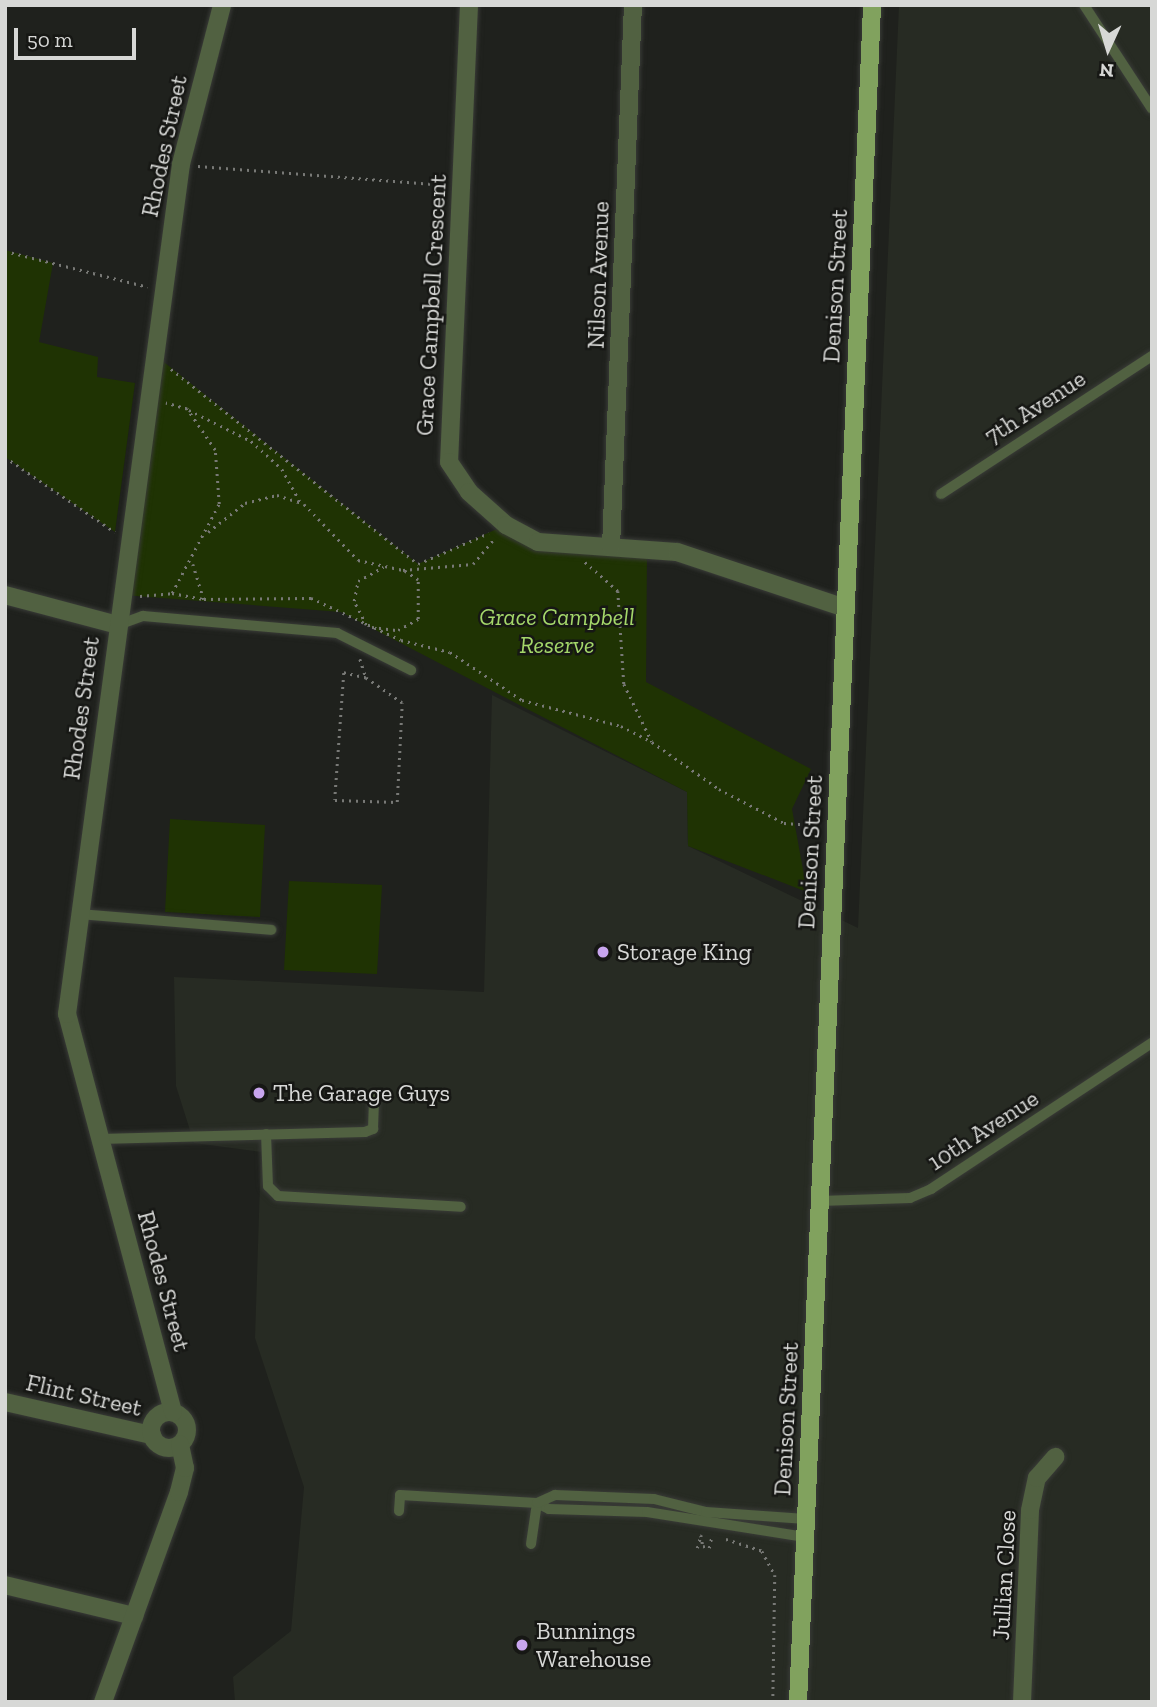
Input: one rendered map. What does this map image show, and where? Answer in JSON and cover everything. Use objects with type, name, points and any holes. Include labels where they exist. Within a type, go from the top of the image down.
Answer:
[{"type":"main road","name":"Denison Street","points":[[798,1702],[872,5]]},
{"type":"street","name":"Rhodes Street","points":[[173,1412],[67,1014],[78,914],[181,164],[222,5]]},
{"type":"street","name":"Grace Campbell Crescent","points":[[469,5],[449,462],[469,492],[506,525],[538,542],[611,547],[709,559],[845,608]]},
{"type":"street","name":"Nilson Avenue","points":[[611,547],[633,5]]},
{"type":"street","points":[[5,595],[118,625]]},
{"type":"street","name":"Flint Street","points":[[5,1402],[152,1435]]},
{"type":"street","points":[[103,1702],[183,1479],[180,1445],[188,1430],[173,1412],[156,1418],[152,1435],[165,1448],[180,1445]]},
{"type":"street","name":"Jullian Close","points":[[1022,1702],[1030,1510],[1037,1478],[1055,1457]]},
{"type":"street","points":[[5,1585],[134,1616]]},
{"type":"lane","points":[[1084,5],[1152,110]]},
{"type":"lane","name":"7th Avenue","points":[[941,494],[1152,356]]},
{"type":"lane","points":[[118,625],[143,616],[337,633],[363,641],[411,670]]},
{"type":"lane","points":[[78,914],[271,930]]},
{"type":"lane","name":"10th Avenue","points":[[820,1201],[910,1198],[931,1189],[1152,1043]]},
{"type":"lane","points":[[100,1139],[369,1131],[374,1097]]},
{"type":"lane","points":[[266,1134],[268,1186],[278,1196],[461,1207]]},
{"type":"lane","points":[[399,1511],[400,1495],[537,1503],[549,1509],[647,1511],[806,1528]]},
{"type":"lane","points":[[537,1503],[555,1495],[654,1499],[706,1512],[806,1528]]},
{"type":"lane","points":[[531,1544],[537,1503]]},
{"type":"path","points":[[181,164],[462,186]]},
{"type":"path","points":[[5,251],[163,291]]},
{"type":"path","points":[[155,355],[418,564],[506,525]]},
{"type":"path","points":[[149,398],[187,410],[251,441],[282,469],[301,503],[358,560],[403,570],[473,564],[506,525]]},
{"type":"path","points":[[172,593],[193,564],[219,504],[215,450],[187,410]]},
{"type":"path","points":[[5,457],[129,542]]},
{"type":"path","points":[[208,532],[245,503],[277,495],[301,503]]},
{"type":"path","points":[[582,545],[586,567],[618,591],[624,684],[652,742]]},
{"type":"path","points":[[193,564],[205,599]]},
{"type":"path","points":[[366,626],[354,601],[358,581],[385,566]]},
{"type":"path","points":[[366,626],[398,630],[418,619],[418,580],[403,570]]},
{"type":"path","points":[[122,595],[172,593],[205,599],[311,598],[366,626],[450,652],[522,700],[621,726],[652,742],[719,789],[785,823],[814,825]]},
{"type":"path","points":[[363,641],[366,678],[401,703],[397,802],[335,800],[344,673],[366,678]]},
{"type":"path","points":[[697,1548],[701,1535],[709,1548],[713,1535],[756,1548],[775,1575],[773,1702]]},
{"type":"shaded area","points":[[899,5],[1152,5],[1152,1702],[235,1702],[233,1677],[291,1631],[304,1487],[255,1338],[261,1152],[194,1143],[176,1086],[174,977],[484,992],[492,695],[687,792],[688,846],[858,928]]},
{"type":"green space","points":[[5,250],[53,263],[39,342],[98,357],[97,377],[135,383],[115,532],[5,457]]},
{"type":"green space","name":"Grace Campbell Reserve","points":[[155,355],[418,564],[506,525],[538,542],[647,550],[646,682],[811,769],[792,809],[807,892],[688,846],[687,792],[341,612],[123,595]]},
{"type":"green space","points":[[170,819],[265,825],[260,917],[165,912]]},
{"type":"green space","points":[[289,881],[382,885],[377,974],[284,970]]},
{"type":"place","name":"Storage King","points":[[603,952]]},
{"type":"place","name":"The Garage Guys","points":[[259,1093]]},
{"type":"place","name":"Bunnings Warehouse","points":[[522,1645]]}]
